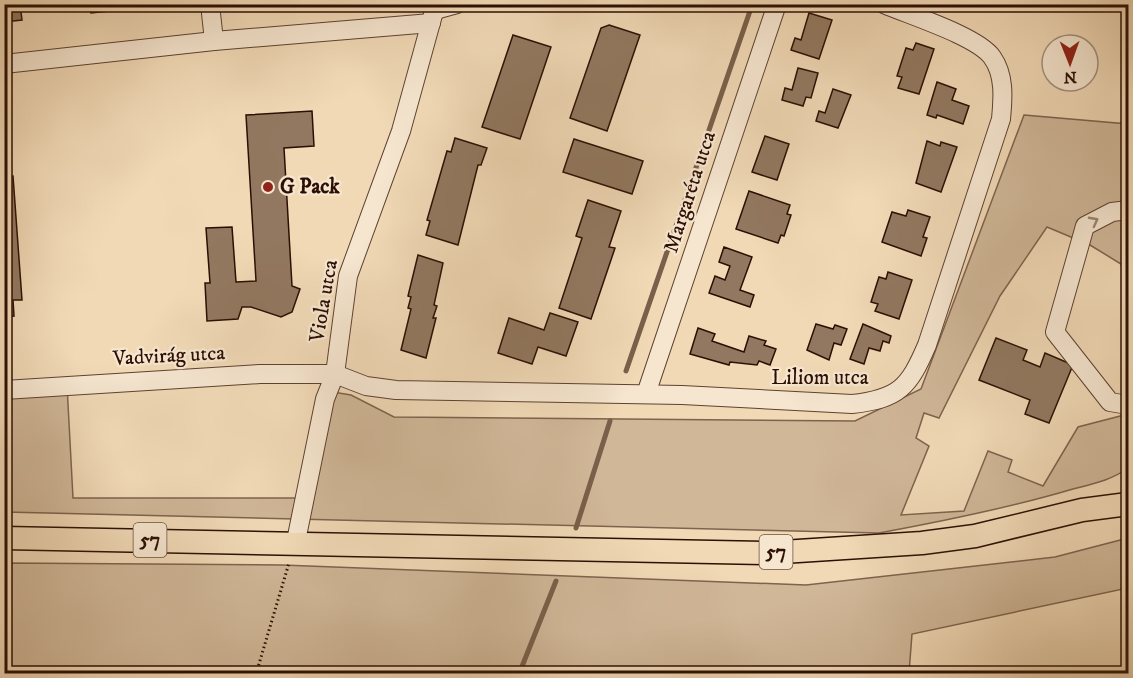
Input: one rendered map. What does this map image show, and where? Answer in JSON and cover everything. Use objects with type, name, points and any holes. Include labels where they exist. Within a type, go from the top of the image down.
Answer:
[{"type":"main road","name":"57","points":[[1082,510],[1128,490]]},
{"type":"main road","name":"57","points":[[4,538],[296,541],[767,553],[933,542],[975,536],[1082,510],[1128,504]]},
{"type":"street","points":[[210,4],[214,41]]},
{"type":"street","points":[[4,64],[214,41],[434,12],[457,4]]},
{"type":"street","name":"Margaréta utca","points":[[646,394],[777,4]]},
{"type":"street","name":"Liliom utca","points":[[335,374],[366,387],[396,390],[646,394],[852,404],[878,401],[897,390],[914,376],[927,345],[997,131],[1004,94],[997,66],[990,54],[972,41],[884,4]]},
{"type":"street","name":"Viola utca","points":[[296,541],[325,399],[335,374],[348,276],[401,131],[434,12]]},
{"type":"street","points":[[1119,403],[1055,332],[1085,226],[1112,212],[1128,210]]},
{"type":"street","name":"Vadvirág utca","points":[[4,390],[260,374],[335,374]]},
{"type":"path","points":[[256,674],[296,541]]},
{"type":"shaded area","points":[[1024,115],[1128,124],[1128,293],[1121,264],[1090,245],[1047,227],[1000,296],[939,418],[924,413],[916,438],[929,446],[901,515],[964,511],[988,451],[1012,460],[1008,472],[1043,486],[1078,427],[1128,414],[1128,468],[1109,479],[1001,508],[879,533],[5,512],[5,389],[67,385],[73,498],[305,498],[321,390],[351,395],[394,417],[855,421],[921,389]]},
{"type":"shaded area","points":[[1128,538],[1128,588],[912,634],[909,673],[5,673],[5,563],[282,565],[806,585],[1055,557]]},
{"type":"building","points":[[4,4],[20,4],[22,20],[4,22]]},
{"type":"building","points":[[91,4],[118,4],[119,10],[91,13]]},
{"type":"building","points":[[134,4],[159,4],[159,5],[134,8]]},
{"type":"building","points":[[809,13],[832,20],[819,59],[791,50],[795,38],[801,40]]},
{"type":"building","points":[[609,25],[640,35],[607,131],[570,118],[601,28]]},
{"type":"building","points":[[513,35],[551,47],[520,139],[482,127]]},
{"type":"building","points":[[916,43],[934,49],[919,94],[898,88],[902,77],[897,76],[906,48],[913,50]]},
{"type":"building","points":[[798,68],[818,73],[811,98],[806,97],[803,106],[782,100],[785,88],[792,90]]},
{"type":"building","points":[[937,82],[956,89],[952,100],[969,106],[963,124],[937,115],[936,118],[927,115]]},
{"type":"building","points":[[833,89],[851,95],[838,128],[816,121],[819,111],[825,113]]},
{"type":"building","name":"G Pack","points":[[312,111],[314,146],[284,148],[292,286],[300,289],[292,312],[281,317],[251,307],[242,307],[238,319],[207,321],[205,283],[210,283],[206,228],[232,227],[236,282],[256,281],[246,115]]},
{"type":"building","points":[[765,136],[789,144],[777,180],[752,172]]},
{"type":"building","points":[[455,138],[487,148],[481,165],[478,165],[458,245],[426,235],[430,221],[427,220],[447,151],[451,152]]},
{"type":"building","points":[[574,139],[643,161],[632,194],[563,172]]},
{"type":"building","points":[[927,141],[940,146],[941,142],[957,147],[941,192],[916,183]]},
{"type":"building","points":[[13,176],[22,300],[13,300],[14,316],[4,317],[4,177]]},
{"type":"building","points":[[749,191],[790,205],[787,214],[791,215],[784,236],[781,235],[778,243],[736,229]]},
{"type":"building","points":[[588,200],[621,211],[609,247],[615,248],[591,319],[559,308],[582,238],[576,236]]},
{"type":"building","points":[[908,210],[930,217],[923,237],[927,238],[921,256],[882,242],[892,212],[906,216]]},
{"type":"building","points":[[724,247],[752,257],[740,290],[754,295],[750,307],[709,293],[715,276],[725,280],[730,266],[719,262]]},
{"type":"building","points":[[418,255],[443,263],[434,305],[437,306],[433,318],[436,318],[426,358],[401,350],[411,309],[408,308],[411,297],[408,296]]},
{"type":"building","points":[[888,272],[912,280],[899,319],[875,311],[878,304],[871,302],[879,277],[886,279]]},
{"type":"building","points":[[550,313],[578,322],[566,356],[538,347],[532,364],[498,353],[509,318],[544,330]]},
{"type":"building","points":[[816,324],[833,329],[835,325],[847,329],[841,345],[834,343],[829,360],[807,350]]},
{"type":"building","points":[[863,324],[891,336],[889,343],[883,341],[880,351],[869,348],[864,364],[850,359]]},
{"type":"building","points":[[698,328],[715,334],[712,341],[744,352],[749,336],[766,341],[764,345],[776,349],[770,365],[759,361],[757,365],[730,362],[729,365],[690,354]]},
{"type":"building","points":[[996,338],[1027,350],[1023,360],[1040,367],[1045,353],[1073,365],[1049,423],[1025,414],[1030,400],[979,380]]},
{"type":"waterway","points":[[626,371],[750,11]]},
{"type":"waterway","points":[[576,528],[610,421]]},
{"type":"waterway","points":[[519,674],[556,581]]},
{"type":"place","name":"G Pack","points":[[268,187]]}]
